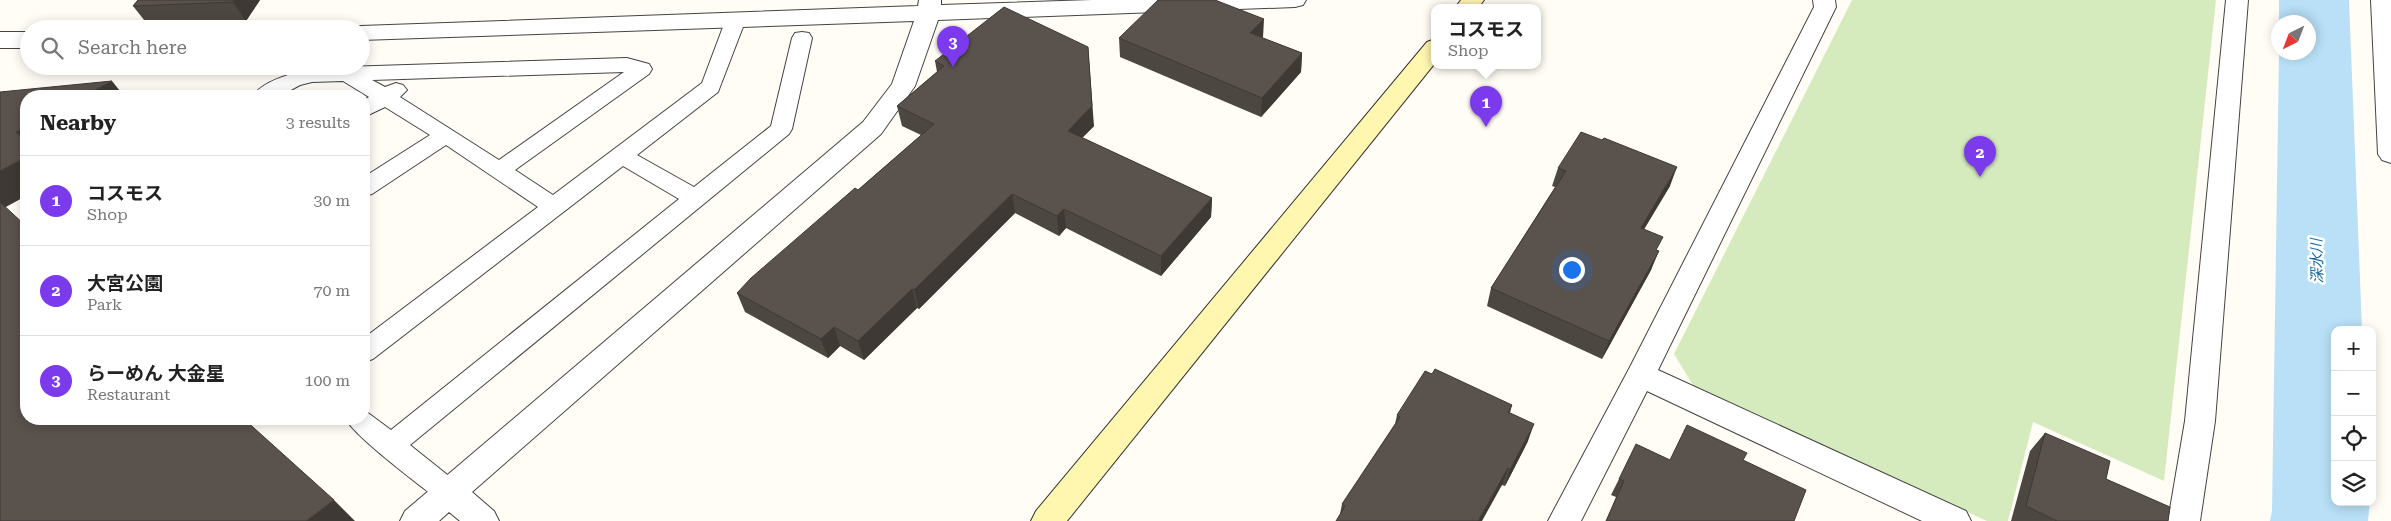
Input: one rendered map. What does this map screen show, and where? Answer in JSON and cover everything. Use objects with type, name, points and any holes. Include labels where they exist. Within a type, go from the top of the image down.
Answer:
[{"type":"street","points":[[370,33],[736,19],[929,6],[1295,0]]},
{"type":"street","points":[[1564,521],[1641,375],[1825,7],[1824,0]]},
{"type":"street","points":[[2184,521],[2200,421],[2237,0]]},
{"type":"street","points":[[2382,0],[2391,154]]},
{"type":"street","points":[[416,521],[872,128],[903,86],[929,6]]},
{"type":"street","points":[[0,40],[20,40]]},
{"type":"street","points":[[1047,521],[1431,52]]},
{"type":"street","points":[[1641,375],[1955,521]]},
{"type":"street","points":[[450,493],[483,521]]},
{"type":"lane","points":[[370,347],[711,86],[736,19]]},
{"type":"lane","points":[[390,446],[782,129],[802,38]]},
{"type":"lane","points":[[370,74],[627,65],[642,69],[500,170]]},
{"type":"lane","points":[[370,106],[427,72]]},
{"type":"lane","points":[[275,90],[293,80],[312,76],[349,75],[446,135],[554,207]]},
{"type":"lane","points":[[370,184],[446,135]]},
{"type":"lane","points":[[621,155],[696,199]]},
{"type":"lane","points":[[366,425],[450,493]]},
{"type":"green space","points":[[1852,0],[2216,0],[2164,481],[2033,422],[2008,521],[1987,521],[1694,387],[1674,354]]},
{"type":"building","points":[[138,0],[235,0],[233,2],[133,6]]},
{"type":"building","points":[[1158,0],[1215,0],[1264,19],[1250,33],[1302,53],[1262,98],[1119,38]]},
{"type":"building","points":[[1004,7],[1088,47],[1092,106],[1068,131],[1212,198],[1161,256],[1064,209],[1057,216],[1012,194],[914,290],[912,289],[858,341],[834,327],[821,339],[737,293],[751,278],[855,188],[858,190],[934,124],[897,106],[944,66],[935,61]]},
{"type":"building","points":[[112,81],[95,90],[20,90]]},
{"type":"building","points":[[20,90],[20,130],[16,132],[20,136],[20,160],[0,171],[0,92]]},
{"type":"building","points":[[1581,132],[1602,140],[1604,138],[1677,167],[1641,228],[1663,237],[1656,250],[1659,251],[1609,341],[1491,288],[1566,171],[1558,168]]},
{"type":"building","points":[[0,202],[20,220],[20,425],[251,425],[334,500],[306,521],[0,521]]},
{"type":"building","points":[[1435,369],[1512,405],[1508,412],[1534,424],[1510,470],[1508,468],[1478,521],[1336,521],[1345,506],[1342,504],[1400,417],[1397,415],[1425,371],[1432,374]]},
{"type":"building","points":[[1687,425],[1747,453],[1743,460],[1806,490],[1794,521],[1606,521],[1624,481],[1619,479],[1636,444],[1670,460]]},
{"type":"building","points":[[2045,433],[2110,461],[2106,479],[2170,507],[2168,521],[2057,521],[2026,506]]},
{"type":"waterway","name":"深水川","points":[[2314,0],[2321,511],[2319,521]]},
{"type":"place","name":"らーめん 大金星","points":[[953,67]]},
{"type":"place","name":"コスモス","points":[[1486,127]]},
{"type":"place","name":"大宮公園","points":[[1980,177]]}]
